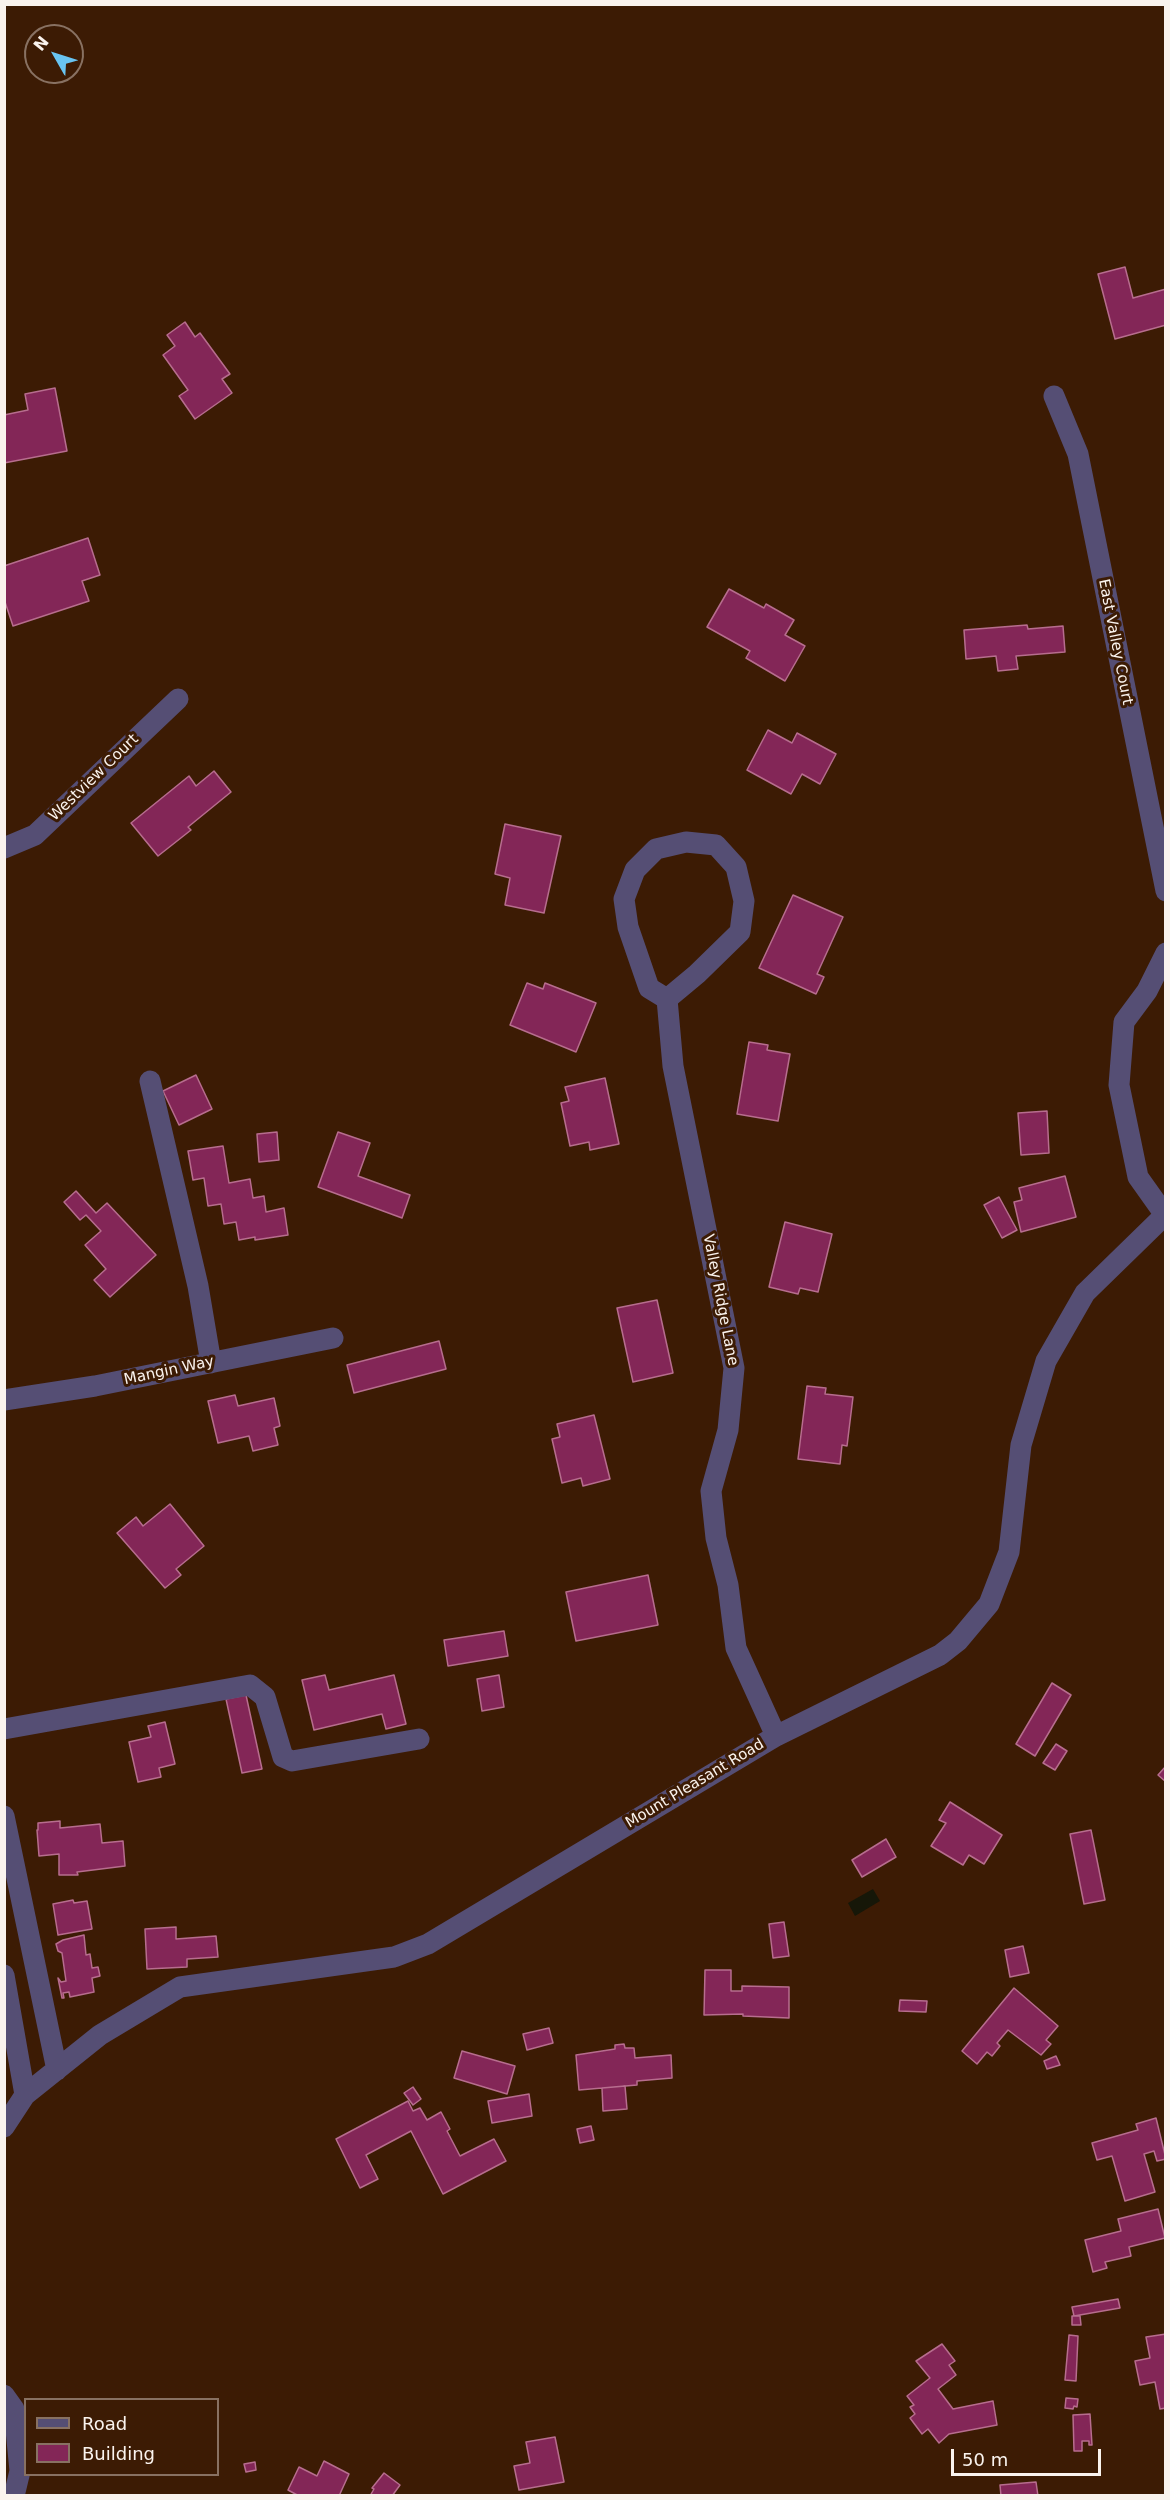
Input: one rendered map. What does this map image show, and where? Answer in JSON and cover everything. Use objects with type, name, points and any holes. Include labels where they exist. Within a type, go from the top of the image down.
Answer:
[{"type":"street","name":"East Valley Court","points":[[1054,396],[1078,454],[1166,891]]},
{"type":"street","name":"Westview Court","points":[[4,848],[35,835],[178,699]]},
{"type":"street","points":[[686,842],[716,845],[736,867],[744,901],[740,932],[697,974],[667,999],[649,988],[628,927],[624,899],[635,870],[656,849],[686,842]]},
{"type":"street","points":[[1165,1215],[1137,1177],[1119,1085],[1124,1022],[1147,991],[1166,953]]},
{"type":"street","name":"Valley Ridge Lane","points":[[667,999],[673,1066],[734,1368],[728,1430],[711,1491],[716,1538],[728,1585],[736,1648],[776,1736]]},
{"type":"street","points":[[150,1081],[198,1286],[211,1363]]},
{"type":"street","name":"Mount Pleasant Road","points":[[4,2127],[25,2095],[100,2035],[180,1987],[394,1957],[428,1944],[776,1736],[940,1655],[958,1641],[989,1604],[1009,1552],[1022,1445],[1046,1361],[1085,1293],[1165,1215]]},
{"type":"street","name":"Mangin Way","points":[[4,1400],[96,1386],[333,1338]]},
{"type":"street","points":[[4,1729],[250,1685],[265,1697],[283,1757],[292,1761],[418,1739]]},
{"type":"street","points":[[4,1816],[57,2070]]},
{"type":"street","points":[[4,1975],[25,2095]]},
{"type":"street","points":[[4,2395],[14,2409],[20,2471],[14,2496]]},
{"type":"shaded area","points":[[873,1889],[880,1901],[855,1916],[848,1903]]},
{"type":"building","points":[[1125,267],[1133,298],[1166,289],[1166,325],[1115,339],[1098,274]]},
{"type":"building","points":[[185,322],[195,337],[200,333],[230,374],[222,379],[232,393],[195,419],[179,396],[188,390],[163,355],[175,346],[167,335]]},
{"type":"building","points":[[55,388],[67,451],[4,463],[4,415],[28,410],[25,394]]},
{"type":"building","points":[[88,538],[100,575],[82,581],[89,601],[13,626],[4,599],[4,566]]},
{"type":"building","points":[[729,589],[764,608],[766,604],[794,620],[785,635],[805,646],[785,681],[746,658],[750,651],[707,627]]},
{"type":"building","points":[[1027,625],[1028,629],[1063,626],[1065,652],[1016,656],[1018,669],[998,671],[996,656],[966,659],[964,630]]},
{"type":"building","points":[[768,730],[792,743],[797,733],[836,754],[820,784],[802,774],[791,794],[747,770]]},
{"type":"building","points":[[214,771],[231,792],[188,827],[191,830],[158,856],[131,823],[189,776],[196,786]]},
{"type":"building","points":[[505,824],[561,836],[544,913],[505,905],[510,878],[495,874]]},
{"type":"building","points":[[793,895],[843,917],[817,974],[824,977],[816,994],[759,968]]},
{"type":"building","points":[[527,983],[543,989],[545,983],[596,1003],[576,1052],[510,1025]]},
{"type":"building","points":[[749,1042],[768,1045],[767,1050],[790,1054],[778,1121],[737,1114]]},
{"type":"building","points":[[196,1075],[212,1109],[179,1125],[163,1091]]},
{"type":"building","points":[[605,1078],[619,1144],[590,1150],[589,1142],[570,1146],[561,1103],[569,1101],[565,1087]]},
{"type":"building","points":[[1047,1111],[1049,1153],[1021,1155],[1018,1113]]},
{"type":"building","points":[[277,1132],[279,1160],[259,1162],[257,1134]]},
{"type":"building","points":[[338,1132],[370,1143],[358,1176],[410,1195],[402,1218],[318,1187]]},
{"type":"building","points":[[223,1146],[229,1183],[250,1179],[253,1198],[264,1196],[266,1212],[284,1208],[288,1235],[239,1240],[236,1222],[224,1224],[221,1204],[208,1206],[204,1178],[193,1180],[188,1151]]},
{"type":"building","points":[[1065,1176],[1076,1217],[1021,1232],[1014,1202],[1022,1200],[1019,1188]]},
{"type":"building","points":[[76,1191],[96,1213],[107,1203],[156,1255],[110,1297],[94,1280],[106,1269],[85,1245],[101,1231],[86,1215],[80,1220],[64,1202]]},
{"type":"building","points":[[999,1197],[1017,1230],[1002,1238],[984,1205]]},
{"type":"building","points":[[785,1222],[832,1234],[818,1292],[800,1288],[798,1294],[769,1287]]},
{"type":"building","points":[[657,1300],[673,1373],[633,1382],[617,1308]]},
{"type":"building","points":[[439,1341],[446,1369],[354,1393],[347,1365]]},
{"type":"building","points":[[807,1386],[826,1388],[825,1394],[853,1397],[847,1446],[842,1445],[840,1464],[798,1459]]},
{"type":"building","points":[[235,1395],[238,1406],[274,1398],[280,1426],[274,1428],[278,1445],[253,1451],[249,1436],[218,1443],[208,1401]]},
{"type":"building","points":[[594,1415],[610,1479],[583,1486],[581,1478],[562,1483],[552,1439],[560,1437],[557,1424]]},
{"type":"building","points":[[170,1504],[204,1546],[176,1569],[181,1575],[165,1588],[117,1533],[136,1517],[143,1526]]},
{"type":"building","points":[[648,1575],[658,1625],[576,1641],[566,1592]]},
{"type":"building","points":[[504,1631],[508,1656],[448,1666],[444,1640]]},
{"type":"building","points":[[325,1675],[329,1690],[394,1675],[406,1724],[386,1729],[382,1714],[314,1730],[302,1680]]},
{"type":"building","points":[[499,1675],[504,1707],[482,1711],[477,1679]]},
{"type":"building","points":[[1052,1683],[1071,1695],[1035,1756],[1016,1744]]},
{"type":"building","points":[[246,1695],[262,1769],[242,1773],[226,1699]]},
{"type":"building","points":[[165,1722],[175,1764],[159,1768],[161,1777],[138,1782],[129,1742],[151,1737],[148,1726]]},
{"type":"building","points":[[1056,1744],[1067,1751],[1055,1770],[1043,1763]]},
{"type":"building","points":[[1166,1766],[1166,1782],[1158,1775]]},
{"type":"building","points":[[950,1802],[1002,1835],[984,1864],[969,1855],[963,1865],[931,1846],[946,1823],[939,1820]]},
{"type":"building","points":[[60,1821],[60,1828],[100,1824],[102,1843],[123,1841],[125,1866],[77,1872],[78,1875],[59,1875],[59,1854],[39,1856],[37,1830],[38,1823]]},
{"type":"building","points":[[1091,1830],[1105,1900],[1084,1904],[1070,1834]]},
{"type":"building","points":[[886,1839],[896,1857],[862,1877],[852,1860]]},
{"type":"building","points":[[73,1900],[74,1903],[87,1901],[92,1929],[58,1935],[53,1904]]},
{"type":"building","points":[[784,1922],[789,1956],[773,1958],[769,1924]]},
{"type":"building","points":[[176,1927],[176,1939],[216,1936],[218,1957],[187,1959],[187,1967],[147,1969],[145,1929]]},
{"type":"building","points":[[84,1935],[86,1955],[90,1954],[92,1968],[98,1967],[100,1976],[92,1978],[94,1992],[70,1997],[69,1992],[63,1993],[64,1998],[62,1998],[58,1978],[61,1982],[66,1981],[62,1953],[58,1951],[56,1944]]},
{"type":"building","points":[[1023,1946],[1029,1973],[1010,1977],[1005,1950]]},
{"type":"building","points":[[705,1970],[731,1970],[731,1991],[742,1991],[742,1986],[789,1987],[789,2018],[743,2016],[743,2014],[704,2015]]},
{"type":"building","points":[[1014,1988],[1058,2026],[1046,2040],[1051,2044],[1041,2055],[1008,2030],[997,2043],[1000,2046],[992,2056],[987,2052],[977,2064],[962,2051]]},
{"type":"building","points":[[900,2000],[927,2001],[926,2012],[899,2011]]},
{"type":"building","points":[[549,2028],[553,2043],[527,2050],[523,2034]]},
{"type":"building","points":[[624,2044],[625,2048],[634,2048],[635,2058],[671,2055],[672,2078],[637,2081],[637,2085],[579,2090],[576,2055],[615,2049],[615,2045]]},
{"type":"building","points":[[462,2051],[515,2066],[507,2094],[454,2078]]},
{"type":"building","points":[[1056,2056],[1060,2065],[1047,2069],[1044,2061]]},
{"type":"building","points":[[625,2086],[627,2109],[603,2111],[602,2088]]},
{"type":"building","points":[[413,2087],[421,2099],[413,2105],[404,2093]]},
{"type":"building","points":[[529,2094],[532,2116],[492,2123],[488,2101]]},
{"type":"building","points":[[408,2101],[413,2111],[420,2108],[427,2120],[441,2112],[450,2129],[447,2131],[460,2156],[494,2139],[506,2161],[443,2194],[411,2131],[366,2155],[378,2179],[360,2188],[336,2139]]},
{"type":"building","points":[[1156,2118],[1166,2159],[1157,2161],[1154,2151],[1144,2154],[1155,2192],[1125,2201],[1112,2156],[1097,2160],[1092,2143],[1138,2130],[1136,2124]]},
{"type":"building","points":[[591,2126],[594,2140],[580,2143],[577,2129]]},
{"type":"building","points":[[1158,2209],[1165,2238],[1129,2247],[1131,2256],[1105,2262],[1107,2268],[1093,2272],[1085,2240],[1121,2231],[1118,2219]]},
{"type":"building","points":[[1118,2299],[1120,2308],[1074,2316],[1072,2307]]},
{"type":"building","points":[[1072,2316],[1080,2316],[1081,2325],[1072,2325]]},
{"type":"building","points":[[1166,2334],[1166,2408],[1160,2409],[1155,2382],[1140,2385],[1135,2361],[1150,2358],[1146,2337]]},
{"type":"building","points":[[1069,2335],[1078,2336],[1076,2381],[1065,2380]]},
{"type":"building","points":[[942,2344],[955,2361],[949,2365],[956,2375],[938,2389],[953,2409],[993,2401],[997,2425],[949,2434],[939,2443],[928,2429],[922,2434],[910,2418],[915,2414],[910,2407],[914,2405],[907,2396],[930,2378],[916,2361]]},
{"type":"building","points":[[1066,2398],[1078,2399],[1077,2407],[1065,2408]]},
{"type":"building","points":[[1090,2414],[1092,2445],[1089,2445],[1089,2441],[1082,2441],[1082,2451],[1074,2451],[1073,2415]]},
{"type":"building","points":[[555,2437],[564,2482],[519,2490],[514,2466],[530,2463],[526,2442]]},
{"type":"building","points":[[324,2461],[349,2474],[339,2496],[299,2496],[288,2490],[299,2467],[317,2476]]},
{"type":"building","points":[[255,2462],[256,2470],[246,2472],[244,2464]]},
{"type":"building","points":[[384,2473],[400,2485],[392,2496],[370,2496],[374,2489],[372,2488]]},
{"type":"building","points":[[1036,2482],[1038,2496],[1001,2496],[1000,2485]]}]
